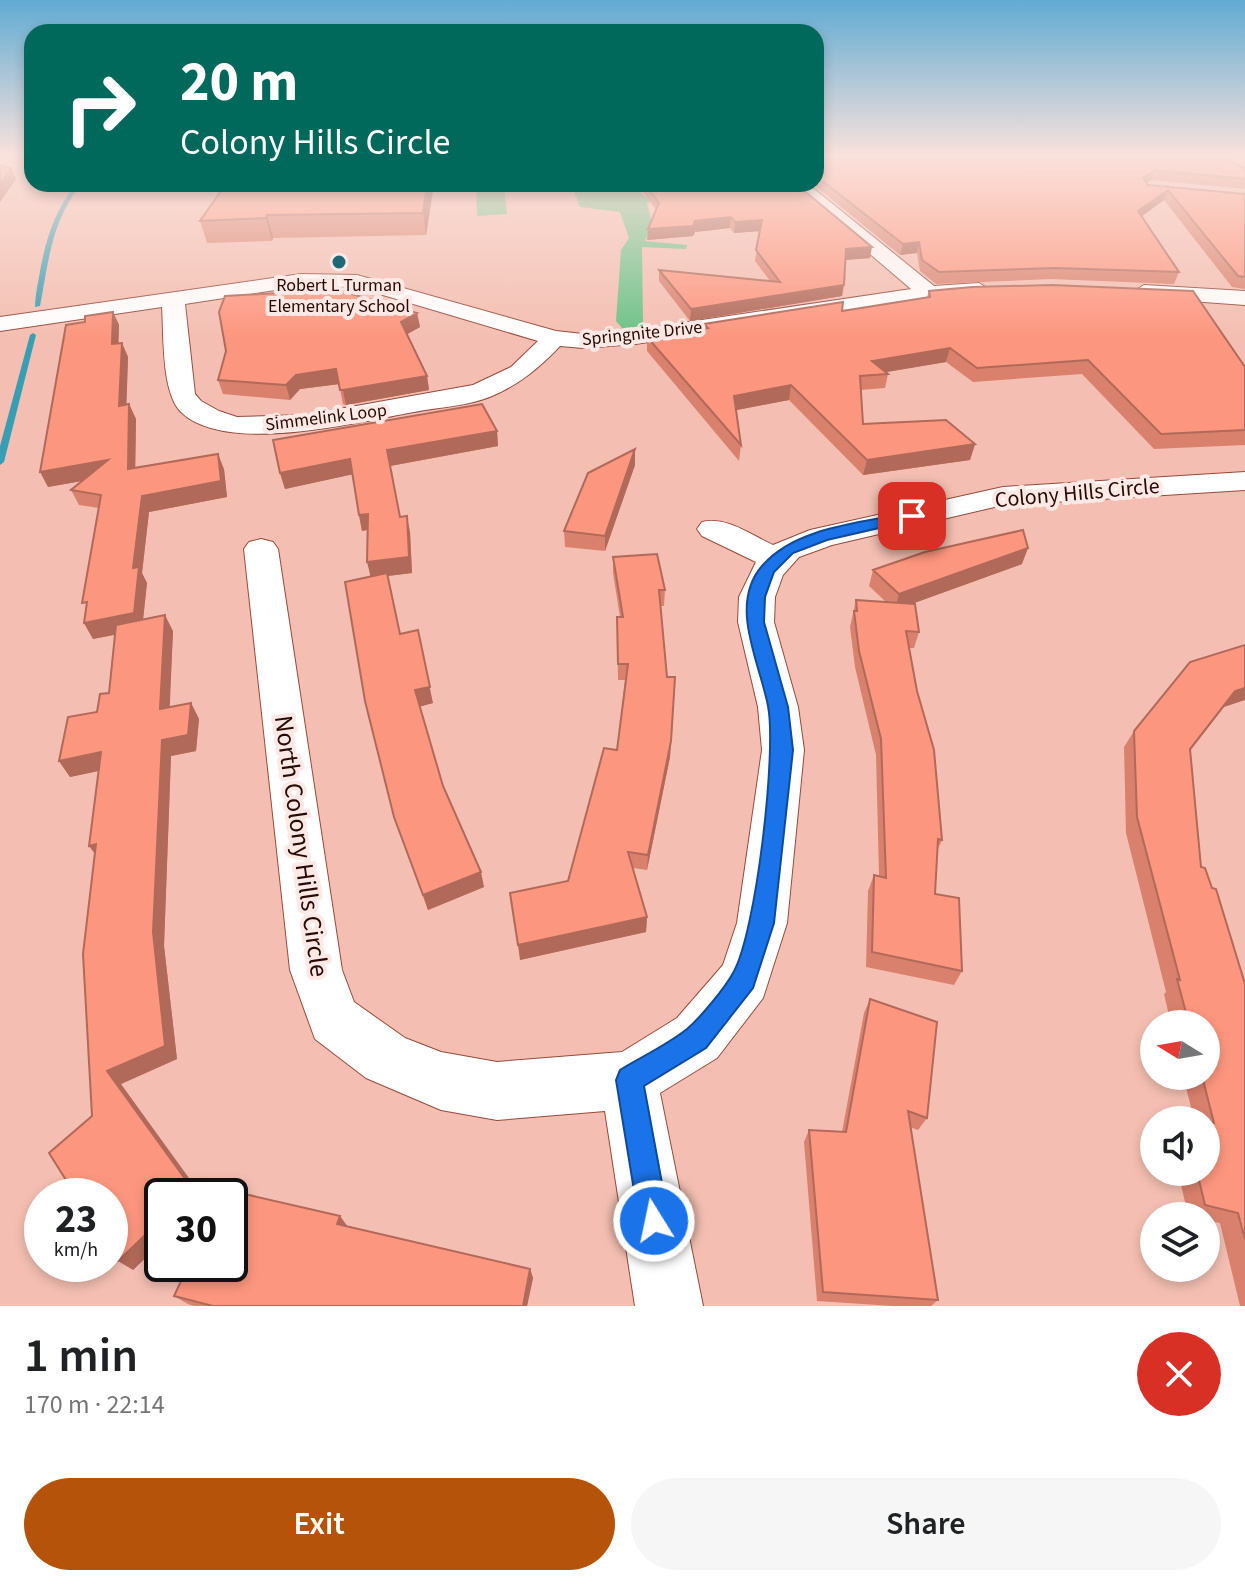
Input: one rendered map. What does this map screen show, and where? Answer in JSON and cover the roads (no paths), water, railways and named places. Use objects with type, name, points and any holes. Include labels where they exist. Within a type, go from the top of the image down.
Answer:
[{"type":"street","points":[[836,216],[929,293]]},
{"type":"street","name":"Springnite Drive","points":[[0,324],[301,280],[341,279],[380,286],[554,338],[583,341],[635,337],[929,293],[998,289]]},
{"type":"street","points":[[1129,291],[1245,298]]},
{"type":"street","name":"Simmelink Loop","points":[[173,299],[182,394],[191,407],[209,417],[236,425],[306,423],[480,392],[520,372],[554,338]]},
{"type":"street","name":"Colony Hills Circle","points":[[778,560],[787,550],[822,537],[1003,496],[1245,481]]},
{"type":"street","points":[[669,1306],[629,1080],[697,1038],[744,980],[762,923],[783,750],[778,707],[756,622],[757,597],[767,571],[778,560],[713,529]]},
{"type":"street","name":"North Colony Hills Circle","points":[[261,549],[316,970],[334,1020],[386,1058],[441,1081],[497,1091],[629,1080]]},
{"type":"waterway","points":[[37,306],[58,216]]},
{"type":"waterway","points":[[0,462],[33,335]]},
{"type":"place","name":"Robert L Turman Elementary School","points":[[339,262]]}]
